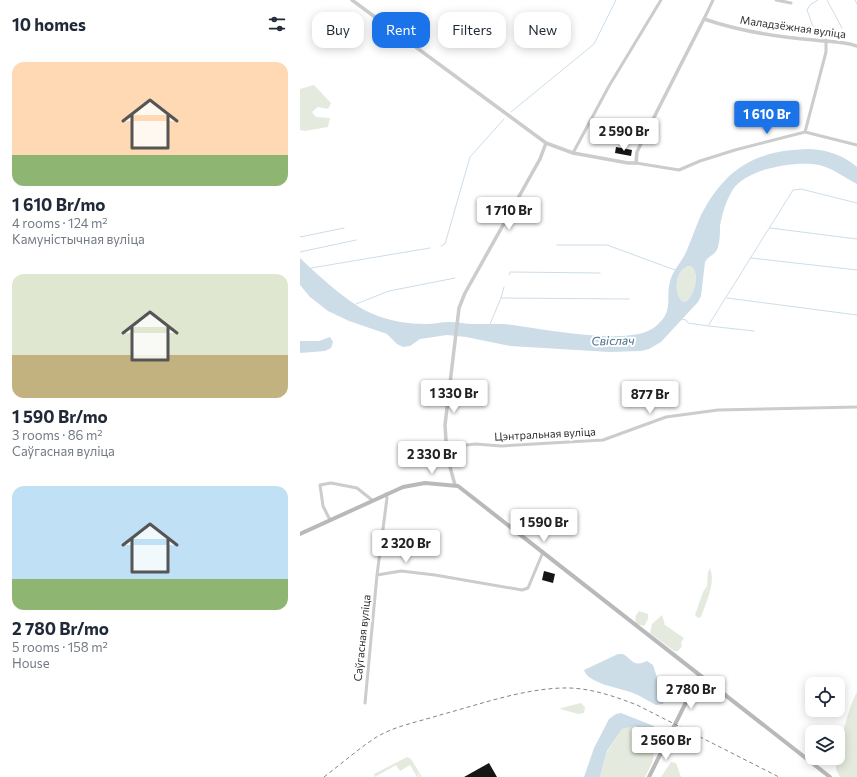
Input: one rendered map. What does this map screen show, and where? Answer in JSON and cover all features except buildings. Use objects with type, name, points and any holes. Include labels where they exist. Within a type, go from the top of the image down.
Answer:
[{"type":"main road","points":[[300,534],[403,487],[417,484],[454,485],[465,491],[699,676],[830,777]]},
{"type":"main road","points":[[649,777],[699,676]]},
{"type":"street","points":[[352,0],[546,143],[559,149],[573,153],[679,170],[700,161],[728,152],[805,132],[857,145]]},
{"type":"street","points":[[573,153],[606,91],[661,0]]},
{"type":"street","points":[[636,163],[637,152],[645,135],[713,0]]},
{"type":"street","points":[[776,0],[791,3]]},
{"type":"street","name":"Маладзёжная вуліца","points":[[704,19],[747,31],[815,40],[837,41],[857,46]]},
{"type":"street","points":[[805,132],[826,52],[826,40]]},
{"type":"street","points":[[454,485],[446,447],[446,412],[458,314],[464,294],[540,159],[546,143]]},
{"type":"street","name":"Цэнтральная вуліца","points":[[446,447],[476,444],[501,446],[534,445],[604,440],[666,417],[718,410],[857,407]]},
{"type":"street","points":[[330,520],[323,506],[320,485],[331,483],[357,488],[372,500]]},
{"type":"street","name":"Саўгасная вуліца","points":[[365,702],[377,575],[387,498],[386,494]]},
{"type":"street","points":[[377,575],[401,571],[435,575],[522,590],[528,588],[543,552]]},
{"type":"shaded area","points":[[314,85],[331,103],[328,109],[318,107],[312,112],[316,117],[330,118],[328,127],[305,131],[300,130],[300,89]]},
{"type":"shaded area","points":[[689,266],[694,270],[696,279],[690,298],[683,302],[678,293],[677,282],[678,277],[684,268]]},
{"type":"shaded area","points":[[710,568],[712,580],[710,593],[701,617],[698,618],[695,615],[703,592],[707,586],[708,572]]},
{"type":"shaded area","points":[[639,611],[648,614],[648,619],[644,626],[637,624],[635,621]]},
{"type":"shaded area","points":[[662,615],[665,625],[684,638],[681,643],[682,646],[678,651],[674,651],[650,633],[652,624]]},
{"type":"shaded area","points":[[857,692],[857,777],[840,777],[836,770],[836,765],[845,765],[845,725]]},
{"type":"shaded area","points":[[581,703],[585,707],[584,713],[578,714],[560,709],[561,708]]},
{"type":"shaded area","points":[[636,726],[642,732],[640,753],[645,738],[648,738],[653,750],[652,762],[645,777],[600,777],[607,752],[622,729]]},
{"type":"shaded area","points":[[407,757],[411,759],[422,777],[420,777],[417,771],[419,777],[417,777],[410,765],[400,771],[396,765],[375,777],[374,774]]},
{"type":"shaded area","points":[[671,762],[676,763],[681,777],[661,777]]},
{"type":"water","name":"Свіслач","points":[[809,149],[829,152],[841,156],[857,167],[857,184],[829,168],[809,164],[785,165],[771,168],[747,177],[738,183],[732,191],[724,208],[717,250],[705,262],[701,296],[698,302],[661,342],[649,349],[641,351],[610,352],[510,346],[466,337],[447,335],[420,339],[410,346],[403,347],[397,344],[387,334],[349,321],[328,311],[310,297],[300,285],[300,258],[354,304],[373,314],[392,320],[419,324],[449,322],[503,324],[559,332],[604,336],[625,336],[642,333],[655,327],[665,315],[668,304],[668,292],[671,278],[685,254],[701,215],[721,185],[732,173],[745,164],[774,153]],"holes":[[[689,266],[692,267],[696,275],[694,289],[690,298],[683,302],[678,293],[678,277],[684,268]]]},
{"type":"water","points":[[330,337],[333,342],[331,348],[325,351],[300,353],[300,341],[319,341]]},
{"type":"water","points":[[618,654],[623,654],[636,663],[647,661],[653,665],[664,699],[663,704],[656,705],[633,693],[598,682],[587,675],[584,670]]},
{"type":"water","points":[[621,713],[654,726],[653,749],[648,738],[645,738],[640,754],[642,732],[636,726],[622,729],[607,751],[600,777],[584,777],[594,748],[609,719],[616,714]]},
{"type":"waterway","points":[[511,112],[594,44],[616,0]]},
{"type":"waterway","points":[[815,32],[807,10],[810,5],[818,0]]},
{"type":"waterway","points":[[827,0],[842,28]]},
{"type":"waterway","points":[[855,0],[857,4]]},
{"type":"waterway","points":[[441,246],[445,244],[470,157],[504,119]]},
{"type":"waterway","points":[[681,319],[686,320],[688,323],[708,326],[793,190],[801,189],[857,203]]},
{"type":"waterway","points":[[300,237],[344,228]]},
{"type":"waterway","points":[[770,228],[857,239]]},
{"type":"waterway","points":[[300,252],[356,240]]},
{"type":"waterway","points":[[557,245],[607,245],[675,270]]},
{"type":"waterway","points":[[311,268],[430,248]]},
{"type":"waterway","points":[[751,258],[857,270]]},
{"type":"waterway","points":[[509,275],[510,272],[600,273]]},
{"type":"waterway","points":[[356,304],[389,291],[455,278]]},
{"type":"waterway","points":[[501,298],[504,287]]},
{"type":"waterway","points":[[490,324],[501,298],[629,299]]},
{"type":"waterway","points":[[727,298],[857,315]]},
{"type":"waterway","points":[[709,326],[754,331]]},
{"type":"railway","points":[[324,777],[375,738],[398,727],[488,701],[521,693],[554,688],[570,688],[596,692],[613,696],[637,705],[779,777]]}]
